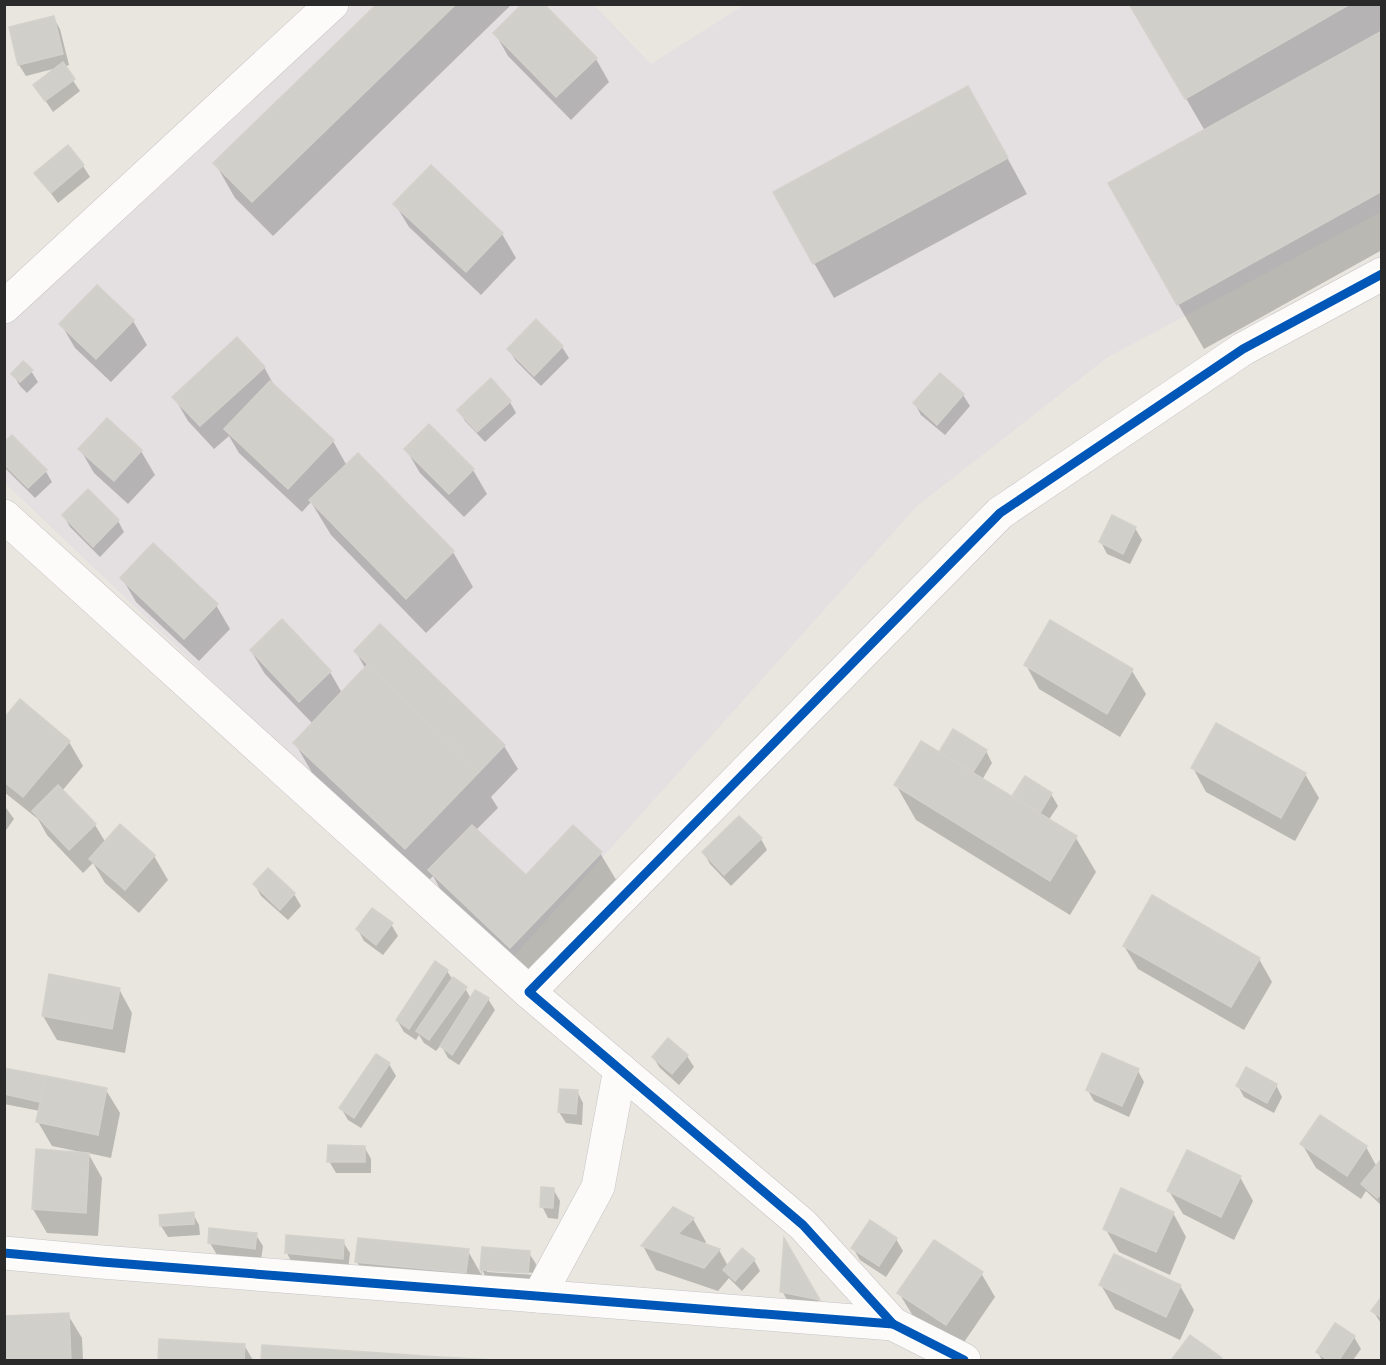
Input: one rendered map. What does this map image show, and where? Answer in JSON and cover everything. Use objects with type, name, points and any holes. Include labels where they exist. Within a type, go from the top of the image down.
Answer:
[{"type":"street","points":[[4,307],[333,4]]},
{"type":"street","points":[[529,992],[1000,513],[1244,349],[1382,274]]},
{"type":"street","points":[[4,516],[529,992],[803,1225],[893,1324],[964,1360]]},
{"type":"street","points":[[539,1296],[598,1187],[620,1069]]},
{"type":"street","points":[[4,1253],[893,1324]]},
{"type":"shaded area","points":[[353,5],[594,5],[651,64],[744,5],[1381,5],[1381,212],[1108,357],[917,506],[508,963],[5,483],[5,323]]},
{"type":"building","points":[[377,4],[456,4],[252,202],[213,163]]},
{"type":"building","points":[[522,4],[544,4],[597,58],[556,97],[493,33]]},
{"type":"building","points":[[1129,4],[1350,4],[1185,99]]},
{"type":"building","points":[[54,16],[63,54],[18,65],[9,27]]},
{"type":"building","points":[[1382,31],[1382,191],[1177,305],[1108,183]]},
{"type":"building","points":[[63,62],[75,79],[45,101],[33,85]]},
{"type":"building","points":[[968,86],[1008,158],[813,264],[773,192]]},
{"type":"building","points":[[68,145],[84,165],[51,193],[34,173]]},
{"type":"building","points":[[431,165],[503,233],[466,272],[393,204]]},
{"type":"building","points":[[97,285],[134,320],[96,359],[59,324]]},
{"type":"building","points":[[536,319],[563,346],[534,376],[507,349]]},
{"type":"building","points":[[237,337],[265,367],[200,426],[172,397]]},
{"type":"building","points":[[23,361],[33,370],[20,382],[11,374]]},
{"type":"building","points":[[940,373],[964,394],[937,425],[913,403]]},
{"type":"building","points":[[491,378],[511,401],[477,432],[457,410]]},
{"type":"building","points":[[270,381],[334,440],[288,489],[224,429]]},
{"type":"building","points":[[107,418],[142,450],[114,481],[78,449]]},
{"type":"building","points":[[429,424],[474,469],[449,494],[404,449]]},
{"type":"building","points":[[12,435],[47,470],[28,488],[4,464],[4,442]]},
{"type":"building","points":[[358,453],[454,551],[406,599],[309,500]]},
{"type":"building","points":[[88,489],[119,520],[93,547],[62,515]]},
{"type":"building","points":[[1112,515],[1136,527],[1123,554],[1099,542]]},
{"type":"building","points":[[153,543],[218,604],[184,639],[120,578]]},
{"type":"building","points":[[282,619],[331,671],[299,702],[250,650]]},
{"type":"building","points":[[1050,620],[1133,669],[1107,714],[1024,665]]},
{"type":"building","points":[[380,624],[505,745],[479,772],[354,651]]},
{"type":"building","points":[[367,665],[479,772],[405,849],[293,743]]},
{"type":"building","points":[[20,699],[70,741],[23,797],[4,782],[4,718]]},
{"type":"building","points":[[1216,723],[1306,773],[1281,818],[1191,768]]},
{"type":"building","points":[[953,729],[987,750],[973,772],[939,752]]},
{"type":"building","points":[[921,741],[1077,836],[1050,881],[894,785]]},
{"type":"building","points":[[1025,776],[1052,793],[1040,813],[1012,796]]},
{"type":"building","points":[[58,785],[96,824],[69,850],[32,811]]},
{"type":"building","points":[[739,816],[762,838],[724,875],[702,852]]},
{"type":"building","points":[[120,824],[155,855],[125,890],[89,859]]},
{"type":"building","points":[[472,825],[526,875],[573,825],[602,852],[510,948],[428,870]]},
{"type":"building","points":[[268,868],[295,893],[280,910],[253,884]]},
{"type":"building","points":[[1152,895],[1260,958],[1231,1007],[1123,946]]},
{"type":"building","points":[[372,908],[393,923],[376,945],[356,929]]},
{"type":"building","points":[[435,961],[448,970],[409,1029],[396,1020]]},
{"type":"building","points":[[49,974],[120,988],[112,1029],[42,1016]]},
{"type":"building","points":[[453,977],[467,987],[429,1040],[416,1031]]},
{"type":"building","points":[[475,990],[489,998],[452,1055],[440,1046]]},
{"type":"building","points":[[668,1038],[688,1055],[672,1074],[652,1057]]},
{"type":"building","points":[[1102,1053],[1139,1069],[1122,1106],[1086,1090]]},
{"type":"building","points":[[376,1054],[390,1063],[354,1118],[339,1108]]},
{"type":"building","points":[[1246,1067],[1277,1084],[1267,1103],[1236,1086]]},
{"type":"building","points":[[4,1068],[46,1076],[40,1102],[4,1094]]},
{"type":"building","points":[[46,1076],[107,1088],[98,1135],[36,1122]]},
{"type":"building","points":[[560,1089],[578,1090],[576,1114],[558,1112]]},
{"type":"building","points":[[1320,1115],[1367,1146],[1347,1176],[1300,1144]]},
{"type":"building","points":[[328,1145],[365,1146],[365,1162],[327,1162]]},
{"type":"building","points":[[36,1149],[89,1153],[86,1213],[32,1209]]},
{"type":"building","points":[[1187,1150],[1241,1176],[1221,1217],[1167,1191]]},
{"type":"building","points":[[1382,1158],[1382,1193],[1377,1198],[1361,1184]]},
{"type":"building","points":[[541,1187],[554,1188],[553,1208],[540,1207]]},
{"type":"building","points":[[1121,1188],[1174,1212],[1156,1252],[1103,1229]]},
{"type":"building","points":[[673,1207],[694,1218],[678,1234],[720,1249],[704,1268],[641,1246]]},
{"type":"building","points":[[194,1212],[194,1224],[160,1226],[159,1215]]},
{"type":"building","points":[[870,1220],[897,1238],[879,1266],[851,1248]]},
{"type":"building","points":[[209,1228],[257,1233],[255,1249],[208,1243]]},
{"type":"building","points":[[286,1235],[344,1240],[343,1259],[285,1253]]},
{"type":"building","points":[[358,1238],[469,1249],[466,1273],[355,1262]]},
{"type":"building","points":[[784,1238],[820,1300],[780,1292]]},
{"type":"building","points":[[934,1240],[983,1272],[946,1325],[897,1293]]},
{"type":"building","points":[[482,1247],[530,1251],[528,1273],[480,1270]]},
{"type":"building","points":[[742,1248],[755,1259],[735,1281],[723,1270]]},
{"type":"building","points":[[1114,1254],[1181,1285],[1166,1317],[1099,1285]]},
{"type":"building","points":[[1382,1296],[1382,1318],[1371,1311]]},
{"type":"building","points":[[69,1313],[71,1360],[4,1360],[4,1316]]},
{"type":"building","points":[[1335,1323],[1355,1336],[1339,1360],[1328,1360],[1316,1352]]},
{"type":"building","points":[[1190,1335],[1222,1358],[1221,1360],[1172,1359]]},
{"type":"building","points":[[159,1339],[245,1344],[244,1360],[158,1360]]},
{"type":"building","points":[[262,1345],[380,1353],[380,1360],[261,1360]]},
{"type":"building","points":[[380,1353],[439,1357],[439,1360],[380,1360]]},
{"type":"building","points":[[439,1357],[494,1360],[439,1360]]},
{"type":"cycle path","points":[[964,1360],[893,1324],[803,1225],[529,992],[1000,513],[1243,349],[1382,274]]},
{"type":"cycle path","points":[[4,1253],[893,1324]]}]
